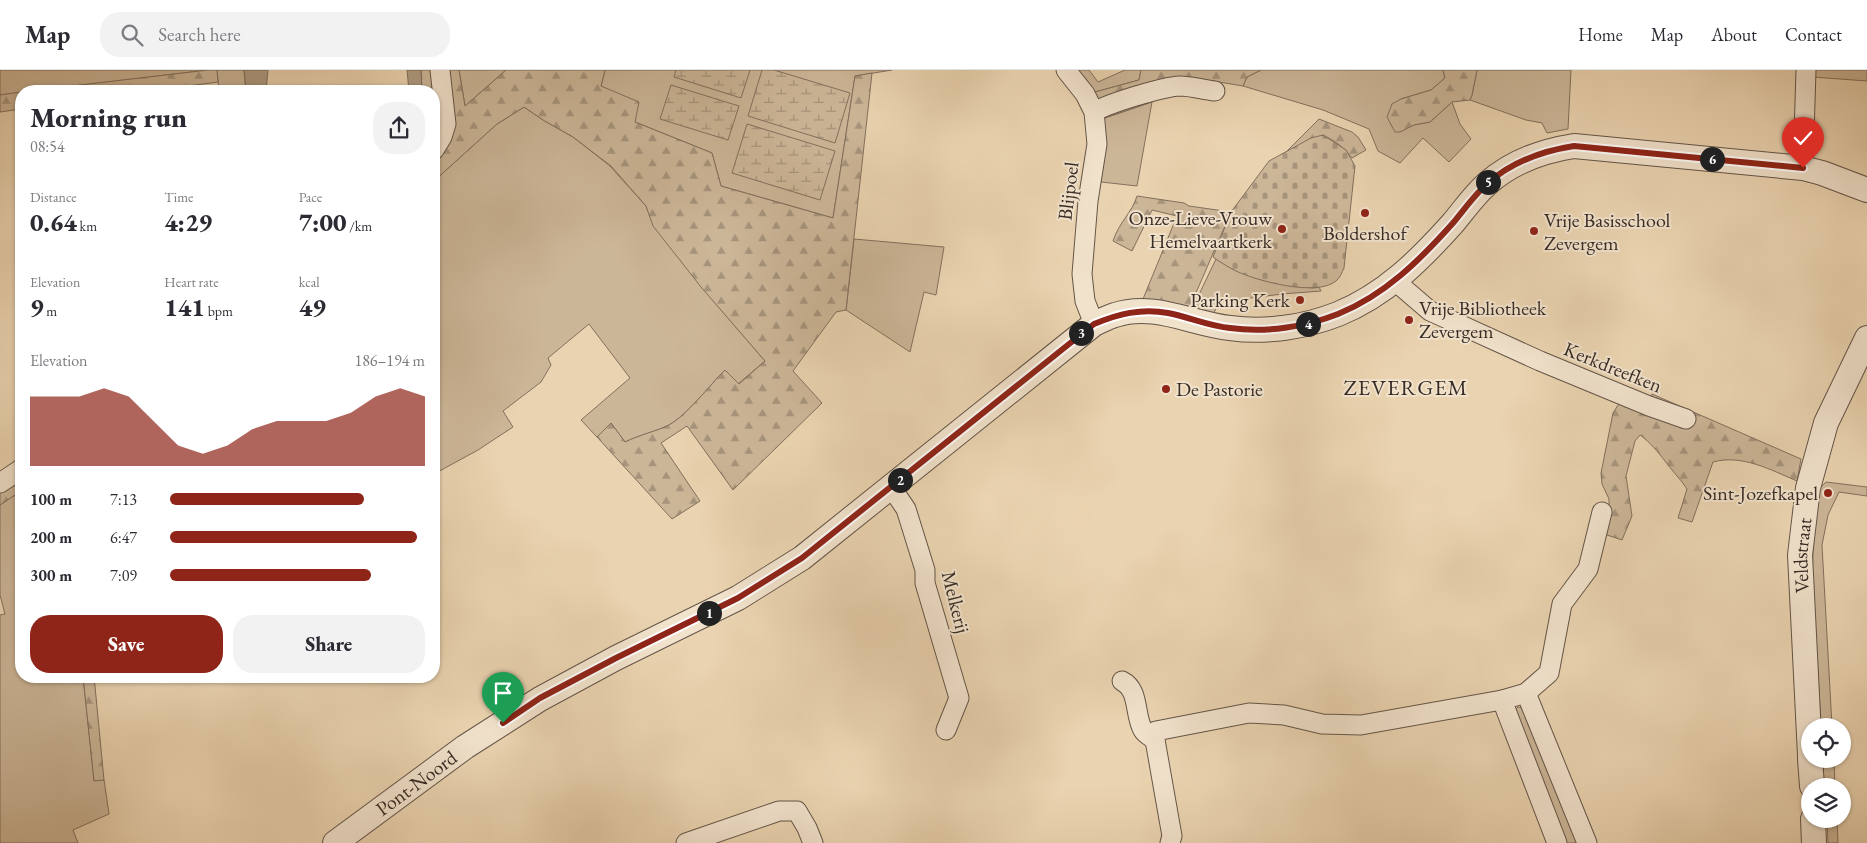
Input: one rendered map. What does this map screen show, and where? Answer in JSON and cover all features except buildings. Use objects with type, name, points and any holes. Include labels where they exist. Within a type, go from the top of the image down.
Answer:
[{"type":"street","points":[[440,70],[446,124],[440,140]]},
{"type":"street","name":"Blijpoel","points":[[1066,70],[1085,94],[1094,112],[1097,144],[1088,201],[1082,274],[1085,301],[1094,324]]},
{"type":"street","points":[[1803,168],[1806,70]]},
{"type":"street","points":[[1094,112],[1104,106],[1154,91],[1181,86],[1215,91]]},
{"type":"street","name":"Pont-Noord","points":[[336,843],[465,747],[540,698],[738,598],[802,558],[1094,324],[1126,312],[1153,311],[1244,330],[1308,324],[1339,313],[1366,300],[1395,281],[1422,257],[1487,183],[1528,157],[1548,150],[1574,146],[1803,168],[1867,190]]},
{"type":"street","name":"Kerkdreefken","points":[[1395,281],[1430,311],[1540,361],[1649,406],[1686,419]]},
{"type":"street","name":"Veldstraat","points":[[1808,718],[1800,555],[1808,488],[1826,423],[1867,338]]},
{"type":"street","points":[[0,483],[15,474]]},
{"type":"street","name":"Melkerij","points":[[891,487],[906,509],[925,570],[925,583],[959,698],[946,730]]},
{"type":"street","points":[[1170,843],[1172,836],[1155,740],[1156,731],[1249,713],[1284,715],[1322,724],[1361,725],[1502,700],[1526,693],[1549,673],[1562,604],[1588,569],[1602,512]]},
{"type":"street","points":[[1122,681],[1127,683],[1132,691],[1143,731],[1155,740]]},
{"type":"street","points":[[1526,693],[1587,843]]},
{"type":"street","points":[[1502,700],[1557,843]]},
{"type":"street","points":[[686,843],[779,811],[787,810],[797,811],[813,843]]},
{"type":"street","points":[[1813,828],[1814,843]]},
{"type":"green space","points":[[0,70],[208,70],[83,85],[15,85],[15,93],[0,95]]},
{"type":"green space","points":[[208,70],[217,70],[218,82],[196,85],[80,85]]},
{"type":"green space","points":[[217,70],[244,70],[245,85],[218,85]]},
{"type":"green space","points":[[421,70],[436,70],[438,85],[422,85]]},
{"type":"green space","points":[[448,70],[459,70],[465,106],[506,70],[605,70],[601,86],[639,102],[635,122],[712,153],[721,186],[833,218],[855,76],[872,73],[846,310],[836,312],[793,371],[822,403],[733,490],[687,426],[661,443],[700,501],[672,519],[597,437],[611,423],[625,442],[669,425],[683,414],[725,370],[739,384],[765,361],[701,287],[653,226],[646,206],[611,166],[573,137],[524,107],[497,124],[440,176],[440,120]]},
{"type":"green space","points":[[459,70],[506,70],[465,106]]},
{"type":"green space","points":[[605,70],[892,70],[855,76],[833,218],[721,186],[712,153],[635,122],[601,86]]},
{"type":"green space","points":[[676,70],[750,70],[741,98],[674,77]]},
{"type":"green space","points":[[762,70],[774,70],[850,93],[835,143],[748,116]]},
{"type":"green space","points":[[1075,70],[1089,70],[1098,82],[1125,70],[1141,70],[1139,80],[1095,92]]},
{"type":"green space","points":[[1141,70],[1261,70],[1247,77],[1243,86],[1213,81],[1209,98],[1174,94],[1102,119],[1095,92],[1139,80]]},
{"type":"green space","points":[[1261,70],[1443,70],[1445,78],[1431,90],[1401,99],[1400,131],[1413,125],[1430,122],[1452,102],[1460,124],[1471,139],[1449,162],[1423,138],[1400,163],[1378,151],[1369,129],[1323,110],[1243,86],[1247,77]]},
{"type":"green space","points":[[1443,70],[1477,70],[1470,100],[1452,102],[1430,122],[1414,125],[1400,132],[1395,132],[1387,117],[1392,104],[1401,99],[1431,90],[1445,78]]},
{"type":"green space","points":[[1477,70],[1571,70],[1568,129],[1547,133],[1542,123],[1526,120],[1470,100]]},
{"type":"green space","points":[[1813,70],[1867,70],[1867,81],[1812,77]]},
{"type":"green space","points":[[671,85],[739,106],[728,140],[660,119]]},
{"type":"green space","points":[[15,93],[15,110],[0,112],[0,95]]},
{"type":"green space","points":[[440,101],[442,116],[440,122]]},
{"type":"green space","points":[[1152,102],[1137,186],[1101,182],[1102,119]]},
{"type":"green space","points":[[524,107],[573,137],[610,166],[646,206],[654,226],[705,291],[765,361],[738,384],[725,370],[683,414],[669,425],[625,442],[611,423],[597,437],[581,420],[630,378],[589,324],[548,358],[551,365],[541,382],[503,411],[513,427],[478,450],[440,471],[440,176],[497,124]]},
{"type":"green space","points":[[1319,119],[1352,132],[1358,137],[1366,150],[1352,158],[1339,145],[1323,135],[1286,152]]},
{"type":"green space","points":[[747,124],[835,151],[820,200],[732,173]]},
{"type":"green space","points":[[1323,135],[1346,150],[1355,166],[1344,268],[1337,280],[1327,286],[1315,288],[1287,286],[1246,275],[1230,268],[1213,257],[1231,212],[1269,161],[1311,138]]},
{"type":"green space","points":[[1137,196],[1231,212],[1189,309],[1143,299],[1177,216],[1152,210],[1132,251],[1113,241]]},
{"type":"green space","points":[[854,239],[944,247],[936,295],[924,292],[910,352],[846,310]]},
{"type":"green space","points":[[1216,259],[1240,272],[1263,280],[1313,288],[1319,287],[1321,291],[1220,302],[1213,314],[1192,309]]},
{"type":"green space","points":[[1652,394],[1801,459],[1797,481],[1756,464],[1735,460],[1713,462],[1692,522],[1678,518],[1687,489],[1656,450],[1640,435],[1635,441],[1626,476],[1632,516],[1622,540],[1601,533],[1609,508],[1609,499],[1602,484],[1601,473],[1613,413],[1620,402],[1645,409]]},
{"type":"green space","points":[[15,481],[15,495],[0,505],[0,490]]},
{"type":"green space","points":[[1826,482],[1867,487],[1867,496],[1839,492],[1828,515],[1822,545],[1832,718],[1821,718],[1812,580],[1814,523],[1820,488]]},
{"type":"green space","points":[[15,495],[15,683],[84,683],[94,780],[104,780],[109,814],[73,830],[78,843],[0,843],[0,615],[5,614],[0,595],[0,505]]},
{"type":"green space","points":[[84,683],[95,683],[104,780],[94,781]]},
{"type":"green space","points":[[1518,707],[1523,708],[1580,843],[1564,843],[1515,710]]},
{"type":"green space","points":[[1823,768],[1834,768],[1835,778],[1824,778]]},
{"type":"green space","points":[[1827,828],[1837,828],[1838,843],[1828,843]]},
{"type":"shaded area","points":[[244,70],[268,70],[267,85],[245,85]]},
{"type":"shaded area","points":[[407,70],[421,70],[422,85],[408,85]]},
{"type":"place","name":"Boldershof","points":[[1365,213]]},
{"type":"place","name":"Onze-Lieve-Vrouw Hemelvaartkerk","points":[[1282,229]]},
{"type":"place","name":"Vrije Basisschool Zevergem","points":[[1534,231]]},
{"type":"place","name":"Parking Kerk","points":[[1300,300]]},
{"type":"place","name":"Vrije Bibliotheek Zevergem","points":[[1409,320]]},
{"type":"place","name":"De Pastorie","points":[[1166,389]]},
{"type":"place","name":"Sint-Jozefkapel","points":[[1828,493]]},
{"type":"district","name":"ZEVERGEM","points":[[1406,387]]},
{"type":"route","points":[[503,723],[540,698],[738,598],[802,558],[984,413],[1086,328],[1094,324],[1126,312],[1153,311],[1168,313],[1215,326],[1244,330],[1308,324],[1339,313],[1366,300],[1395,281],[1422,257],[1487,183],[1528,157],[1548,150],[1574,146],[1803,168]]}]
